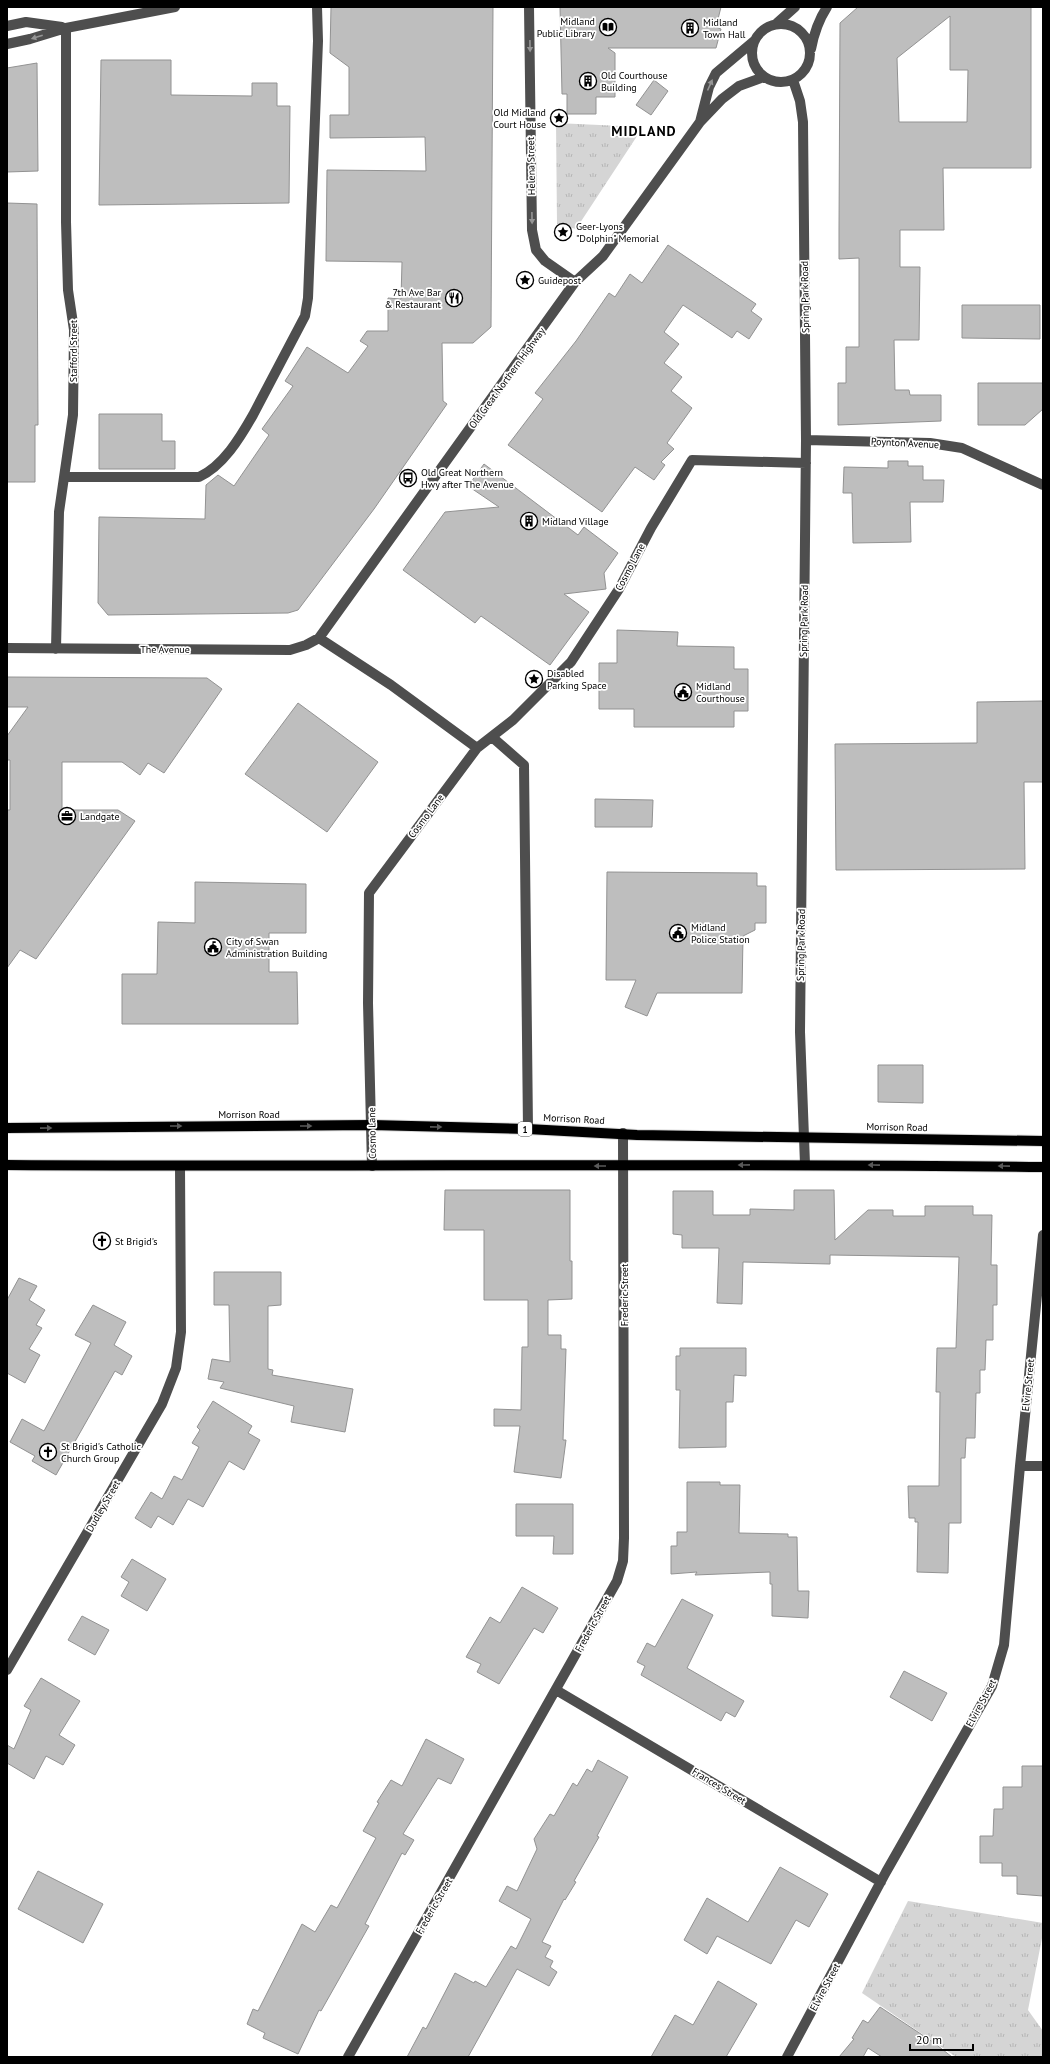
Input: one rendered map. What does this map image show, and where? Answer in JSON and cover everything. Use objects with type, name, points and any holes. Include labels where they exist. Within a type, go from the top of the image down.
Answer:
[{"type":"main road","name":"Morrison Road","points":[[7,1128],[372,1125],[804,1138],[1043,1141]]},
{"type":"main road","points":[[7,1165],[624,1166],[805,1164],[1043,1167]]},
{"type":"street","points":[[7,44],[142,10],[175,7]]},
{"type":"street","points":[[64,477],[199,477],[210,472],[219,463],[246,428],[253,415],[305,316],[308,298],[318,41],[317,7]]},
{"type":"street","name":"Helena Street","points":[[529,7],[532,230],[536,250],[545,261],[575,282]]},
{"type":"street","name":"Old Great Northern Highway","points":[[700,122],[709,86],[716,73],[754,42],[760,32],[768,26],[776,23],[796,7]]},
{"type":"street","points":[[754,42],[751,52],[752,60],[756,68],[764,77],[776,82],[793,80],[804,71],[809,62],[813,34],[827,7]]},
{"type":"street","points":[[7,26],[26,22],[66,28]]},
{"type":"street","points":[[776,23],[786,23],[800,30],[809,42],[811,52]]},
{"type":"street","name":"Stafford Street","points":[[56,649],[59,512],[73,415],[74,338],[67,261],[66,28]]},
{"type":"street","name":"Old Great Northern Highway","points":[[319,638],[575,282],[603,256],[700,122],[722,99],[739,86],[764,77]]},
{"type":"street","name":"Spring Park Road","points":[[793,80],[800,101],[803,122],[806,463],[800,1032],[805,1164]]},
{"type":"street","name":"Poynton Avenue","points":[[806,440],[930,442],[962,448],[1043,485]]},
{"type":"street","name":"Cosmo Lane","points":[[372,1166],[368,1003],[369,893],[477,748],[513,720],[571,662],[619,589],[651,528],[692,460],[806,463]]},
{"type":"street","points":[[319,638],[391,685],[477,748]]},
{"type":"street","name":"The Avenue","points":[[7,648],[290,650],[306,645],[319,638]]},
{"type":"street","points":[[492,737],[524,765],[528,1129]]},
{"type":"street","name":"Frederic Street","points":[[348,2057],[618,1581],[624,1561],[623,1133]]},
{"type":"street","name":"Dudley Street","points":[[7,1670],[162,1404],[176,1368],[181,1332],[180,1166]]},
{"type":"street","name":"Elvire Street","points":[[787,2057],[881,1882],[992,1686],[1000,1664],[1004,1644],[1043,1235]]},
{"type":"street","points":[[1020,1466],[1043,1466]]},
{"type":"street","name":"Frances Street","points":[[556,1690],[881,1882]]},
{"type":"green space","points":[[556,123],[643,127],[576,229],[557,224]]},
{"type":"green space","points":[[908,1901],[1043,1923],[1043,1933],[1028,2010],[1043,2031],[1043,2057],[956,2057],[862,1993]]},
{"type":"building","points":[[331,7],[493,7],[491,327],[473,343],[442,343],[443,401],[447,404],[374,509],[298,610],[288,613],[108,615],[98,603],[99,517],[205,519],[206,485],[218,475],[234,486],[269,435],[262,429],[293,386],[285,381],[307,347],[348,373],[368,346],[360,341],[367,331],[388,331],[388,298],[401,299],[402,262],[326,261],[327,170],[426,171],[425,137],[330,138],[330,115],[349,115],[349,67],[330,53]]},
{"type":"building","points":[[560,7],[721,7],[716,27],[721,29],[716,48],[608,48],[615,53],[615,97],[596,97],[596,114],[567,114],[567,94],[562,94]]},
{"type":"building","points":[[858,7],[1031,7],[1031,168],[943,168],[944,230],[900,230],[900,267],[920,267],[919,340],[894,340],[895,390],[909,390],[910,395],[941,395],[941,421],[838,425],[838,383],[846,383],[846,347],[859,347],[859,258],[839,259],[840,23]],"holes":[[[950,16],[950,70],[968,70],[967,122],[899,122],[897,58]]]},
{"type":"building","points":[[101,60],[171,60],[171,95],[252,96],[252,83],[277,83],[277,106],[290,106],[289,203],[99,205]]},
{"type":"building","points":[[37,63],[38,171],[7,172],[7,68]]},
{"type":"building","points":[[654,80],[668,91],[651,115],[636,105]]},
{"type":"building","points":[[7,203],[37,204],[38,425],[35,425],[35,482],[7,482]]},
{"type":"building","points":[[668,245],[756,304],[751,311],[762,319],[749,339],[737,331],[732,338],[683,305],[664,332],[679,344],[664,363],[682,377],[671,391],[692,408],[667,443],[674,449],[661,462],[665,465],[654,480],[635,467],[602,512],[508,445],[543,399],[535,393],[576,341],[609,293],[615,297],[630,274],[642,283]]},
{"type":"building","points":[[962,305],[1040,305],[1040,339],[962,338]]},
{"type":"building","points":[[978,383],[1043,383],[1043,409],[1025,425],[978,425]]},
{"type":"building","points":[[99,414],[162,414],[162,441],[175,441],[175,469],[99,469]]},
{"type":"building","points":[[888,461],[908,461],[908,466],[923,466],[923,480],[944,480],[943,502],[910,502],[911,542],[853,543],[852,493],[843,493],[844,467],[888,468]]},
{"type":"building","points":[[484,464],[578,535],[584,527],[618,553],[604,573],[606,589],[564,594],[589,612],[550,665],[481,616],[475,623],[403,570],[445,512],[499,507],[468,486]]},
{"type":"building","points":[[617,630],[678,632],[677,646],[734,647],[734,669],[748,669],[748,711],[734,711],[734,727],[634,727],[634,709],[599,709],[599,663],[617,663]]},
{"type":"building","name":"Landgate","points":[[7,677],[207,678],[222,689],[164,773],[148,763],[140,775],[122,762],[62,762],[62,810],[118,810],[135,821],[36,959],[20,950],[7,968],[7,810],[10,810],[10,760],[7,760],[7,736],[28,707],[7,707]]},
{"type":"building","points":[[1043,701],[1043,782],[1024,782],[1025,869],[836,870],[835,744],[977,743],[977,702]]},
{"type":"building","points":[[298,703],[378,762],[327,832],[245,774]]},
{"type":"building","points":[[595,799],[653,800],[652,827],[595,827]]},
{"type":"building","name":"Midland Police Station","points":[[607,872],[757,873],[757,886],[766,886],[766,923],[755,923],[755,930],[743,936],[742,993],[657,993],[647,1016],[625,1007],[636,980],[606,980]]},
{"type":"building","name":"City of Swan Administration Building","points":[[195,882],[306,884],[306,933],[269,933],[269,972],[297,972],[298,1024],[122,1024],[122,974],[157,974],[158,922],[195,923]]},
{"type":"building","points":[[878,1065],[923,1065],[923,1103],[878,1102]]},
{"type":"building","points":[[445,1190],[570,1190],[570,1261],[572,1261],[572,1299],[548,1300],[548,1335],[561,1335],[561,1349],[566,1349],[563,1440],[566,1440],[561,1478],[514,1472],[520,1426],[494,1426],[494,1409],[521,1410],[522,1347],[528,1347],[528,1300],[484,1300],[484,1230],[444,1230]]},
{"type":"building","points":[[794,1190],[834,1190],[835,1240],[868,1210],[893,1210],[893,1216],[925,1216],[925,1206],[973,1206],[973,1215],[992,1215],[991,1265],[997,1265],[997,1305],[993,1305],[993,1340],[986,1340],[985,1370],[980,1370],[980,1393],[976,1393],[975,1438],[966,1438],[965,1458],[961,1458],[961,1523],[949,1523],[948,1573],[917,1572],[918,1522],[915,1522],[915,1518],[909,1518],[908,1486],[939,1486],[940,1392],[936,1392],[937,1348],[956,1348],[959,1257],[830,1255],[830,1264],[743,1262],[742,1304],[717,1303],[719,1248],[682,1248],[682,1235],[673,1234],[673,1191],[713,1191],[713,1215],[750,1215],[750,1209],[794,1210]]},
{"type":"building","points":[[214,1272],[281,1272],[281,1305],[268,1306],[268,1369],[273,1370],[272,1375],[353,1389],[345,1432],[291,1422],[294,1406],[220,1388],[224,1382],[208,1379],[212,1359],[230,1362],[229,1305],[214,1305]]},
{"type":"building","points":[[19,1278],[37,1286],[29,1300],[45,1310],[36,1325],[42,1328],[29,1349],[40,1355],[25,1383],[7,1373],[7,1300]]},
{"type":"building","points":[[93,1305],[126,1322],[114,1345],[132,1356],[122,1375],[115,1371],[56,1475],[32,1461],[35,1456],[10,1442],[22,1419],[44,1431],[91,1343],[75,1335]]},
{"type":"building","points":[[680,1348],[746,1348],[746,1376],[734,1375],[733,1402],[726,1402],[726,1447],[679,1448],[680,1390],[676,1390],[676,1356],[680,1356]]},
{"type":"building","points":[[213,1401],[252,1426],[248,1433],[260,1440],[244,1470],[229,1461],[203,1507],[188,1499],[173,1525],[158,1516],[151,1528],[135,1518],[151,1492],[162,1499],[174,1476],[182,1480],[199,1447],[192,1443],[200,1430],[197,1427]]},
{"type":"building","points":[[687,1482],[720,1482],[720,1485],[740,1485],[739,1533],[788,1534],[788,1537],[797,1537],[798,1591],[809,1591],[808,1618],[772,1616],[772,1584],[770,1584],[770,1572],[695,1575],[697,1572],[671,1574],[671,1546],[677,1546],[677,1532],[687,1532]]},
{"type":"building","points":[[516,1504],[573,1504],[573,1554],[553,1554],[554,1536],[516,1536]]},
{"type":"building","points":[[132,1559],[166,1579],[147,1611],[121,1596],[129,1582],[121,1577]]},
{"type":"building","points":[[522,1587],[558,1608],[543,1633],[534,1628],[499,1684],[477,1672],[481,1664],[466,1657],[490,1617],[500,1623]]},
{"type":"building","points":[[682,1599],[713,1615],[687,1668],[744,1701],[735,1717],[726,1712],[721,1721],[641,1675],[645,1666],[637,1662],[647,1643],[655,1647]]},
{"type":"building","points":[[82,1616],[109,1630],[95,1655],[68,1640]]},
{"type":"building","points":[[904,1671],[947,1693],[932,1721],[890,1697]]},
{"type":"building","points":[[41,1678],[80,1701],[59,1735],[75,1745],[63,1765],[46,1756],[34,1779],[7,1763],[7,1745],[14,1749],[31,1710],[24,1706]]},
{"type":"building","points":[[426,1739],[464,1759],[451,1784],[438,1778],[403,1834],[414,1840],[405,1855],[402,1853],[365,1924],[369,1926],[321,2011],[319,2010],[298,2054],[263,2038],[265,2033],[247,2024],[253,2009],[258,2011],[302,1924],[315,1932],[331,1905],[337,1908],[376,1838],[363,1831],[379,1803],[377,1802],[391,1780],[402,1786]]},
{"type":"building","points":[[598,1760],[628,1777],[597,1836],[599,1837],[574,1881],[576,1882],[565,1900],[564,1899],[542,1942],[551,1946],[545,1957],[553,1961],[550,1967],[557,1972],[549,1986],[517,1969],[468,2057],[407,2057],[423,2027],[426,2029],[455,1973],[474,1983],[475,1981],[486,1987],[511,1946],[516,1949],[531,1919],[499,1901],[507,1886],[517,1891],[537,1849],[534,1839],[550,1814],[554,1816],[573,1783],[577,1786],[587,1769],[592,1772]]},
{"type":"building","points":[[1022,1766],[1043,1766],[1043,1896],[1017,1894],[1017,1876],[1002,1876],[1002,1863],[980,1863],[980,1836],[993,1836],[994,1809],[1003,1809],[1003,1787],[1022,1787]]},
{"type":"building","points":[[780,1867],[828,1894],[809,1927],[796,1920],[771,1964],[717,1936],[707,1954],[684,1940],[707,1898],[748,1922]]},
{"type":"building","points":[[38,1871],[103,1904],[83,1943],[18,1909]]},
{"type":"building","points":[[718,1981],[757,2004],[726,2057],[651,2057],[675,2015],[693,2025]]},
{"type":"building","points":[[880,2007],[933,2042],[952,2057],[882,2057],[868,2048],[863,2057],[839,2057],[854,2039],[852,2038],[863,2020],[868,2023]]},
{"type":"place","name":"Midland Public Library","points":[[608,27]]},
{"type":"place","name":"Midland Town Hall","points":[[690,28]]},
{"type":"place","name":"Old Courthouse Building","points":[[588,81]]},
{"type":"place","name":"Old Midland Court House","points":[[559,118]]},
{"type":"place","name":"Geer-Lyons \"Dolphin\" Memorial","points":[[563,232]]},
{"type":"place","name":"Guidepost","points":[[525,280]]},
{"type":"place","name":"7th Ave Bar & Restaurant","points":[[454,298]]},
{"type":"place","name":"Old Great Northern Hwy after The Avenue","points":[[408,478]]},
{"type":"place","name":"Midland Village","points":[[529,521]]},
{"type":"place","name":"Disabled Parking Space","points":[[534,679]]},
{"type":"place","name":"Midland Courthouse","points":[[683,692]]},
{"type":"place","name":"Landgate","points":[[67,816]]},
{"type":"place","name":"Midland Police Station","points":[[678,933]]},
{"type":"place","name":"City of Swan Administration Building","points":[[213,947]]},
{"type":"place","name":"St Brigid's","points":[[102,1241]]},
{"type":"place","name":"St Brigid's Catholic Church Group","points":[[48,1452]]},
{"type":"district","name":"MIDLAND","points":[[644,131]]}]
